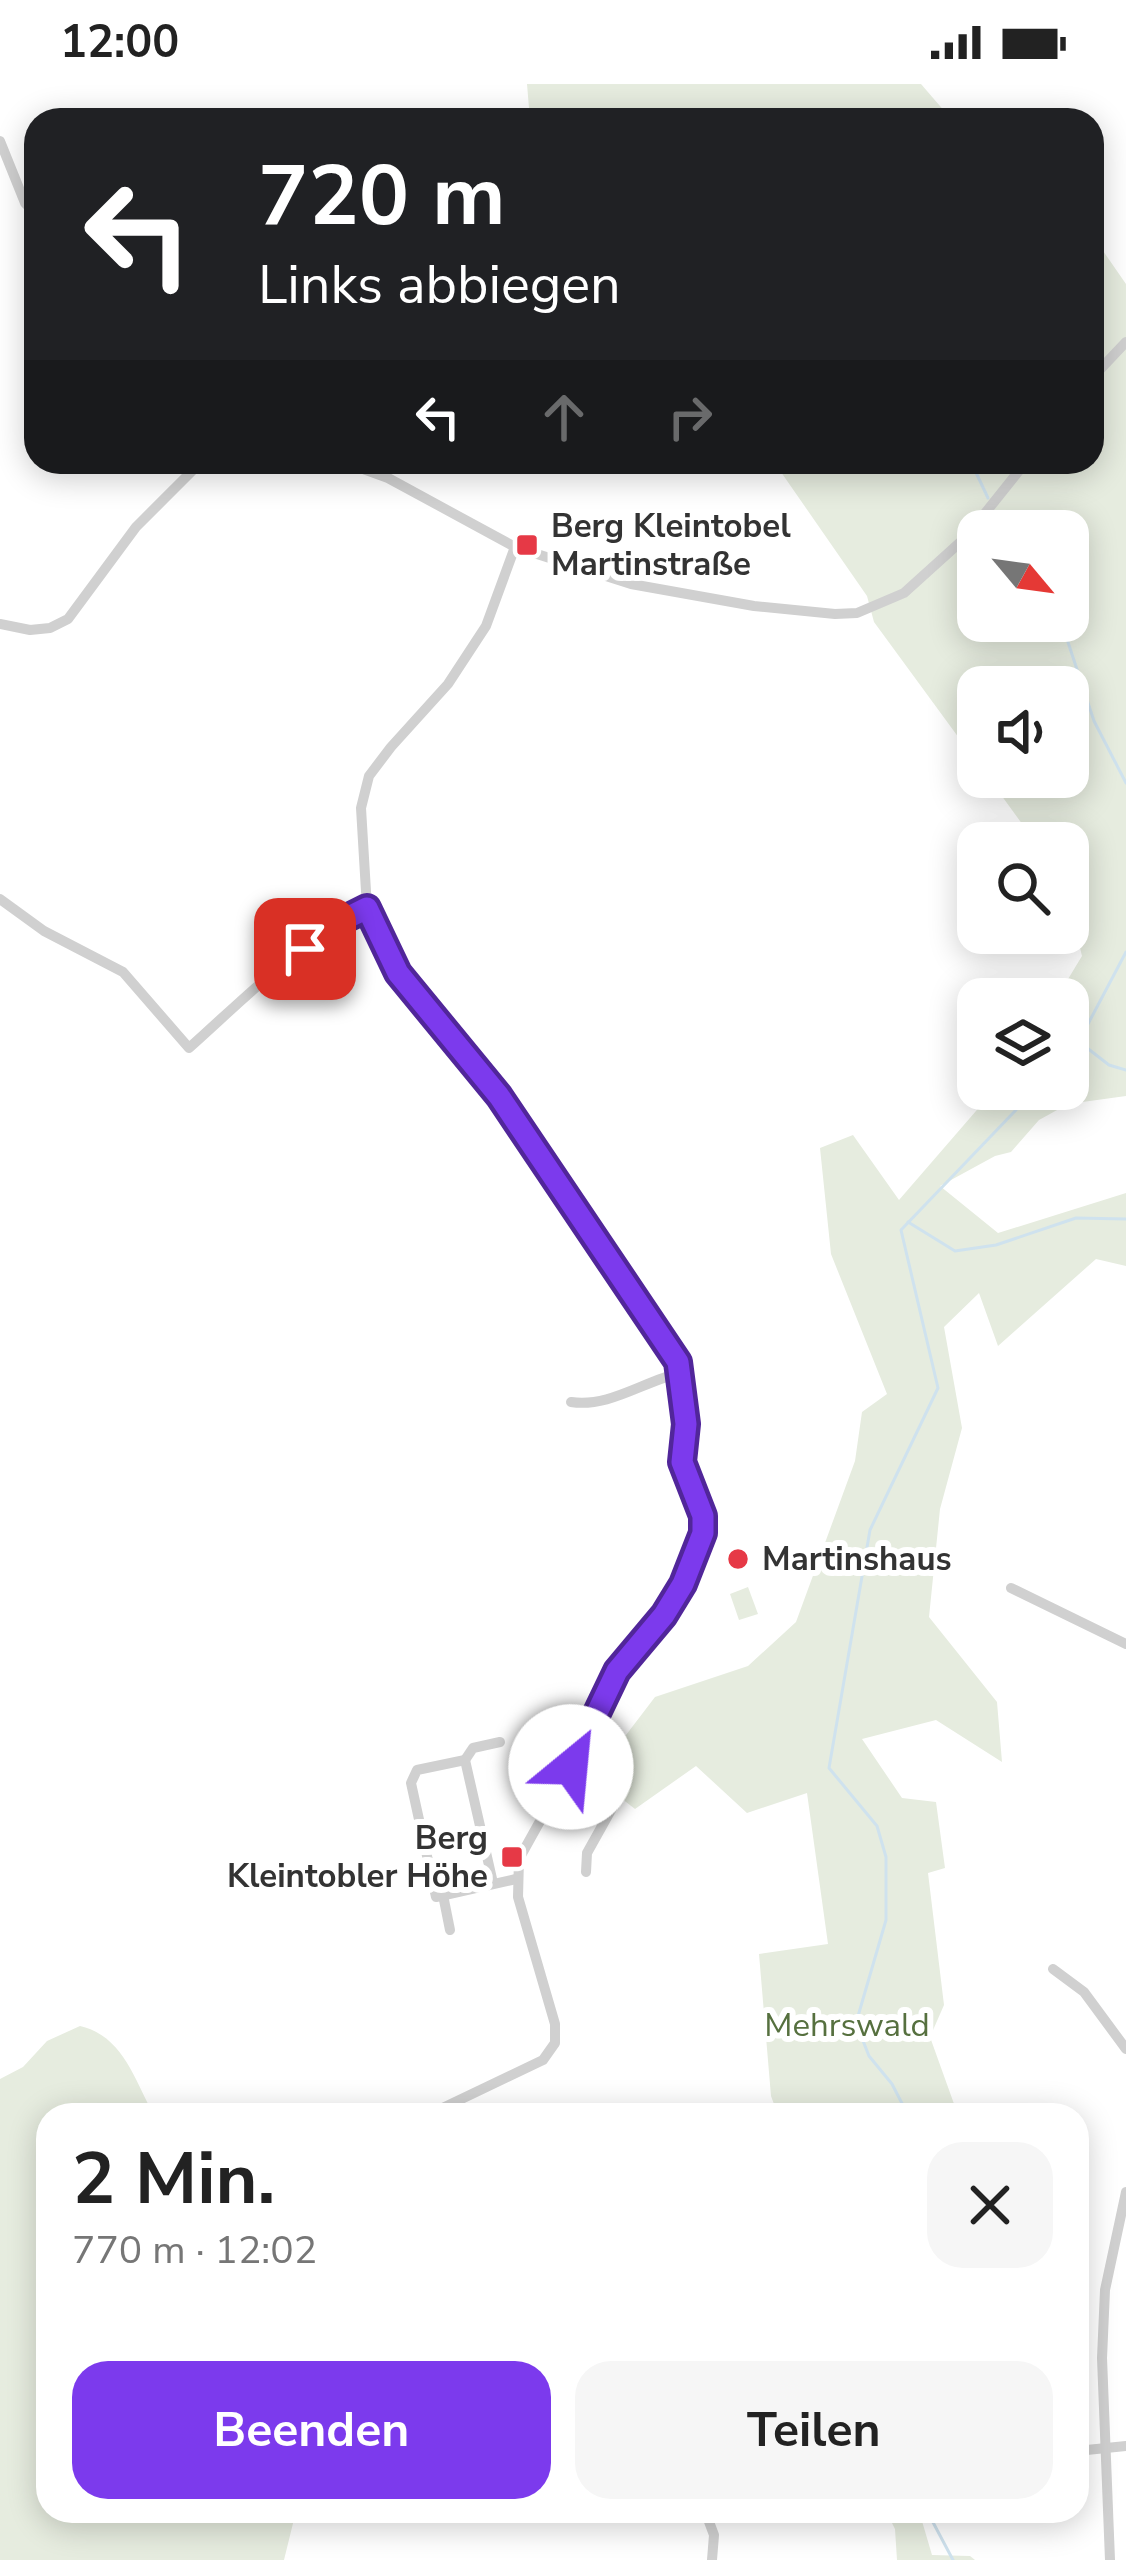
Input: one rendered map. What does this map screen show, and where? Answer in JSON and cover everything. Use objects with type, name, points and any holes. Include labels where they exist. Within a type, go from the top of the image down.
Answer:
[{"type":"street","points":[[0,141],[24,201]]},
{"type":"street","points":[[1104,366],[1126,343]]},
{"type":"street","points":[[0,625],[30,630],[50,628],[68,619],[136,527],[189,474]]},
{"type":"street","points":[[377,474],[515,547],[671,593],[804,612],[857,613],[904,593],[966,537],[1016,474]]},
{"type":"street","points":[[453,2103],[543,2060],[555,2043],[555,2024],[516,1879],[526,1842],[571,1767],[617,1671],[683,1584],[703,1533],[703,1516],[682,1462],[686,1424],[673,1352],[524,1133],[398,973],[367,908],[362,808],[369,776],[448,685],[486,626],[515,547]]},
{"type":"street","points":[[0,899],[44,931],[122,972],[188,1048],[286,964],[343,920],[367,908]]},
{"type":"street","points":[[571,1402],[616,1397],[650,1380],[680,1373]]},
{"type":"street","points":[[1011,1588],[1126,1644]]},
{"type":"street","points":[[500,1742],[473,1748],[465,1760],[416,1770],[412,1775],[436,1897],[516,1879]]},
{"type":"street","points":[[465,1760],[493,1883]]},
{"type":"street","points":[[571,1767],[616,1801],[587,1853],[586,1872]]},
{"type":"street","points":[[443,1895],[450,1930]]},
{"type":"street","points":[[1053,1969],[1084,1992],[1126,2049]]},
{"type":"street","points":[[1126,2192],[1105,2290],[1102,2358],[1109,2558],[1126,2554]]},
{"type":"street","points":[[1089,2450],[1126,2446]]},
{"type":"street","points":[[710,2523],[714,2535],[712,2560]]},
{"type":"green space","points":[[527,84],[921,84],[942,108],[529,108]]},
{"type":"green space","name":"Mehrswald","points":[[1104,252],[1126,284],[1126,1096],[1089,1101],[1089,978],[1069,978],[1082,954],[1089,954],[1089,822],[1021,822],[1003,798],[1089,798],[1089,666],[957,666],[957,735],[874,622],[867,596],[782,474],[1104,474]]},
{"type":"green space","name":"Mehrswald","points":[[977,1110],[1057,1110],[1039,1120],[1011,1152],[940,1186],[998,1233],[1126,1193],[1126,1266],[1096,1259],[998,1346],[979,1293],[944,1327],[962,1428],[940,1509],[929,1617],[997,1702],[1002,1762],[936,1720],[862,1739],[902,1798],[936,1802],[945,1868],[928,1873],[944,2005],[930,2037],[954,2103],[774,2103],[759,1954],[828,1944],[807,1793],[747,1813],[696,1766],[635,1809],[594,1777],[655,1697],[748,1666],[796,1622],[855,1461],[862,1412],[887,1394],[831,1254],[820,1148],[853,1135],[899,1200]]},
{"type":"green space","points":[[748,1587],[758,1614],[739,1620],[730,1594]]},
{"type":"green space","points":[[80,2026],[95,2031],[117,2049],[148,2103],[36,2103],[36,2523],[293,2523],[284,2560],[0,2560],[0,2079],[23,2067],[47,2041]]},
{"type":"green space","points":[[892,2523],[923,2523],[932,2555],[975,2560],[897,2560]]},
{"type":"waterway","points":[[977,474],[988,498]]},
{"type":"waterway","points":[[1068,642],[1094,721],[1126,783]]},
{"type":"waterway","points":[[1089,1022],[1126,952]]},
{"type":"waterway","points":[[1089,1049],[1109,1065],[1126,1070]]},
{"type":"waterway","points":[[902,2103],[869,2056],[856,2023],[886,1920],[886,1857],[877,1826],[829,1768],[870,1530],[938,1388],[901,1230],[1016,1110]]},
{"type":"waterway","points":[[908,1222],[955,1251],[996,1245],[1076,1218],[1126,1219]]},
{"type":"waterway","points":[[933,2523],[953,2560]]},
{"type":"place","name":"Berg Kleintobel Martinstraße","points":[[527,545]]},
{"type":"place","name":"Martinshaus","points":[[738,1559]]},
{"type":"place","name":"Berg Kleintobler Höhe","points":[[512,1857]]},
{"type":"route","points":[[305,949],[367,908],[398,973],[499,1096],[678,1362],[686,1424],[680,1449],[703,1516],[703,1533],[683,1584],[617,1671],[571,1767]]}]
